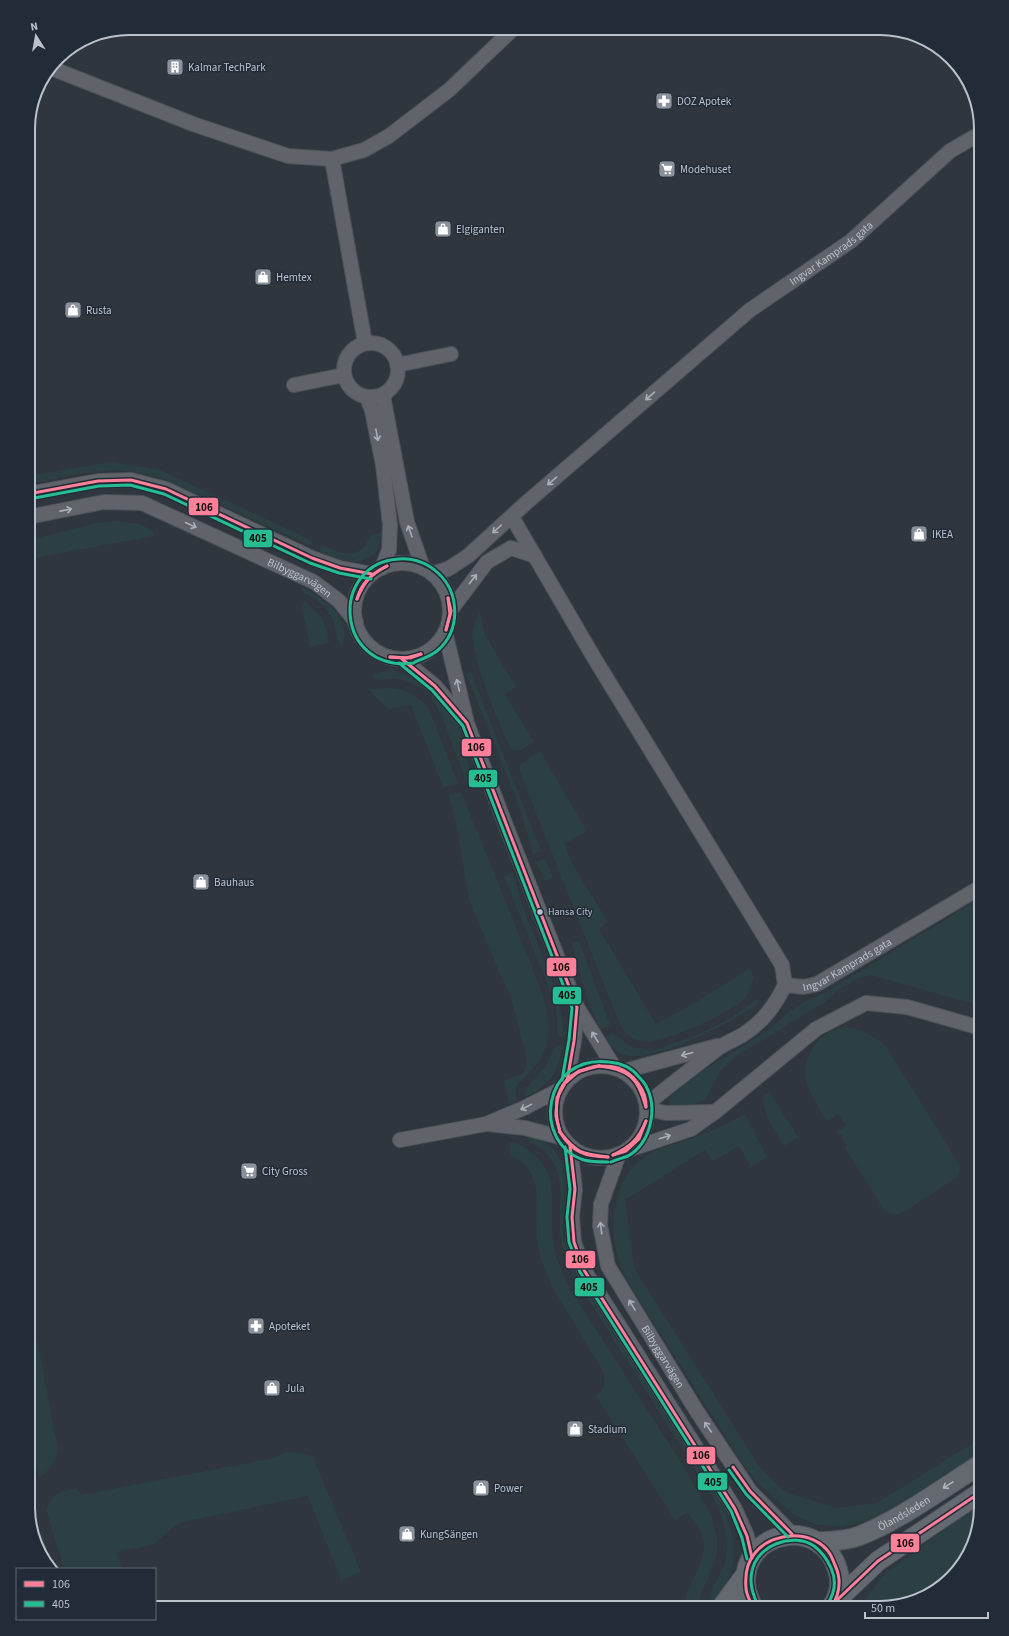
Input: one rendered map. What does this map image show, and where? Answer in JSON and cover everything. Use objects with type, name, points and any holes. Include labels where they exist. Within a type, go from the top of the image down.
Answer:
[{"type":"main road","name":"Ölandsleden","points":[[819,1542],[845,1540],[858,1537],[891,1521],[974,1468]]},
{"type":"main road","name":"Ölandsleden","points":[[837,1601],[878,1561],[974,1497]]},
{"type":"main road","name":"Ölandsleden","points":[[726,1601],[761,1547],[774,1538],[792,1534],[808,1537],[819,1542],[829,1551],[836,1563],[840,1576],[839,1589],[834,1601]]},
{"type":"main road","points":[[749,1566],[746,1589],[750,1601]]},
{"type":"street","points":[[56,70],[193,124],[288,156],[332,159],[364,150],[389,136],[449,90],[507,35]]},
{"type":"street","name":"Ingvar Kamprads gata","points":[[428,571],[448,569],[468,556],[750,310],[851,241],[950,151],[974,137]]},
{"type":"street","points":[[332,159],[365,344]]},
{"type":"street","points":[[374,343],[382,345],[389,350],[397,365],[398,373],[395,381],[384,394],[367,397],[359,395],[352,390],[344,375],[344,367],[348,355],[357,346],[365,344],[374,343]]},
{"type":"street","points":[[397,365],[451,354]]},
{"type":"street","points":[[294,385],[344,375]]},
{"type":"street","points":[[384,394],[407,522],[428,571]]},
{"type":"street","points":[[367,397],[372,411],[383,465],[390,525],[389,550],[377,571],[365,582],[356,601],[354,611],[356,622],[359,632],[365,641],[372,649],[382,654],[392,658],[402,659],[423,654],[440,641],[446,632],[450,611],[446,590],[440,581],[428,571],[413,565],[402,563],[377,571]]},
{"type":"street","name":"Bilbyggarvägen","points":[[35,493],[98,481],[131,480],[166,489],[312,558],[340,568],[377,571]]},
{"type":"street","name":"Bilbyggarvägen","points":[[35,516],[104,502],[142,503],[314,582],[339,602],[356,622]]},
{"type":"street","points":[[512,517],[593,656],[782,965],[785,985]]},
{"type":"street","points":[[450,611],[487,562],[511,548],[535,556]]},
{"type":"street","name":"Bilbyggarvägen","points":[[446,632],[467,723],[577,1007],[619,1069],[639,1085],[644,1094],[647,1107],[646,1125],[636,1143],[623,1152],[601,1204],[600,1225],[608,1266],[696,1410],[750,1491],[792,1534]]},
{"type":"street","name":"Bilbyggarvägen","points":[[402,659],[435,686],[467,723]]},
{"type":"street","name":"Ingvar Kamprads gata","points":[[647,1107],[676,1080],[725,1044],[745,1033],[764,1018],[777,1002],[785,985],[804,986],[817,984],[974,891]]},
{"type":"street","points":[[486,1124],[532,1129],[567,1142],[588,1156],[604,1158],[691,1129],[715,1112],[816,1029],[866,1004],[907,1007],[974,1026]]},
{"type":"street","name":"Bilbyggarvägen","points":[[577,1007],[574,1041],[564,1085],[555,1109],[558,1129],[567,1142],[575,1189],[572,1217],[574,1242],[584,1270],[735,1509],[747,1536],[749,1566]]},
{"type":"street","name":"Ingvar Kamprads gata","points":[[619,1069],[725,1044]]},
{"type":"street","points":[[400,1140],[486,1124],[524,1108],[564,1085],[574,1074],[584,1069],[604,1065],[619,1069]]},
{"type":"street","points":[[647,1107],[666,1113],[715,1112]]},
{"type":"green space","points":[[112,462],[160,470],[313,541],[311,546],[164,479],[146,474],[115,470],[90,472],[35,483],[35,475]]},
{"type":"green space","points":[[116,521],[139,524],[153,530],[154,536],[35,558],[35,538],[97,523]]},
{"type":"green space","points":[[381,533],[380,543],[373,555],[358,562],[351,562],[319,551],[322,545],[350,554],[362,549],[370,535]]},
{"type":"green space","points":[[302,587],[328,604],[341,619],[344,627],[342,648],[338,641],[333,620],[330,615],[322,605],[301,590]]},
{"type":"green space","points":[[305,602],[316,611],[325,624],[329,643],[310,647],[302,608]]},
{"type":"green space","points":[[480,612],[485,635],[516,687],[505,694],[534,742],[521,750],[514,751],[510,748],[479,669],[473,638],[474,624]]},
{"type":"green space","points":[[393,670],[415,679],[428,687],[425,690],[399,679],[377,679],[372,676],[384,671]]},
{"type":"green space","points":[[471,672],[541,851],[533,854],[520,809],[466,673]]},
{"type":"green space","points":[[389,688],[402,690],[412,694],[422,701],[430,711],[458,784],[443,787],[411,705],[388,709],[368,689]]},
{"type":"green space","points":[[434,693],[459,727],[473,784],[468,786],[441,714],[431,697]]},
{"type":"green space","points":[[540,751],[587,831],[565,844],[570,860],[608,922],[599,929],[656,1024],[688,1007],[750,968],[754,978],[747,994],[741,1002],[733,1008],[692,1028],[677,1034],[650,1041],[637,1040],[622,1028],[520,772],[519,767],[521,764]]},
{"type":"green space","points":[[461,792],[537,979],[544,999],[548,1019],[549,1029],[546,1049],[538,1062],[516,1087],[515,1093],[517,1101],[509,1104],[504,1080],[523,1074],[527,1063],[510,994],[502,979],[469,899],[454,812],[448,795]]},
{"type":"green space","points":[[545,859],[553,877],[545,881],[536,862]]},
{"type":"green space","points":[[513,872],[524,911],[550,973],[555,989],[562,1021],[563,1037],[557,1036],[556,1006],[504,876]]},
{"type":"green space","points":[[974,902],[974,1004],[871,975],[857,979],[841,988],[825,1002],[733,1058],[721,1070],[706,1099],[695,1104],[670,1105],[669,1099],[686,1081],[770,1029],[789,1012],[804,1002],[826,992]]},
{"type":"green space","points":[[579,940],[610,1025],[600,1030],[589,1004],[572,943]]},
{"type":"green space","points":[[757,999],[762,1001],[718,1028],[679,1045],[645,1055],[631,1056],[623,1054],[615,1050],[605,1037],[612,1034],[616,1035],[628,1045],[635,1048],[655,1050],[697,1035],[728,1020]]},
{"type":"green space","points":[[843,1028],[853,1028],[872,1036],[887,1048],[960,1166],[956,1178],[904,1212],[896,1215],[892,1215],[885,1211],[845,1148],[847,1146],[838,1132],[846,1126],[838,1114],[827,1121],[807,1085],[805,1072],[806,1064],[812,1049],[817,1042],[829,1032]]},
{"type":"green space","points":[[556,1045],[563,1045],[558,1064],[552,1077],[543,1086],[526,1097],[527,1087],[546,1066]]},
{"type":"green space","points":[[769,1091],[798,1137],[784,1146],[765,1110],[763,1096]]},
{"type":"green space","points":[[745,1114],[767,1157],[751,1167],[739,1146],[713,1161],[705,1150],[625,1200],[634,1268],[759,1466],[785,1492],[836,1508],[877,1503],[974,1442],[974,1458],[893,1509],[867,1521],[841,1527],[814,1524],[793,1514],[758,1483],[744,1466],[626,1279],[619,1261],[616,1252],[613,1225],[614,1215],[622,1186],[629,1172],[650,1154],[723,1126]]},
{"type":"green space","points":[[529,1137],[544,1142],[554,1151],[561,1161],[564,1173],[563,1230],[568,1253],[576,1274],[720,1502],[726,1516],[731,1529],[734,1555],[728,1580],[718,1601],[711,1601],[710,1596],[724,1565],[727,1542],[717,1504],[573,1275],[561,1243],[560,1191],[557,1171],[553,1162],[545,1152],[529,1142]]},
{"type":"green space","points":[[509,1142],[523,1146],[531,1152],[541,1162],[547,1172],[551,1182],[552,1227],[555,1253],[567,1283],[682,1464],[712,1517],[717,1538],[717,1550],[715,1561],[700,1597],[701,1601],[684,1601],[702,1556],[704,1542],[702,1534],[687,1512],[675,1520],[596,1396],[603,1389],[605,1381],[603,1371],[554,1290],[547,1274],[538,1247],[537,1196],[535,1183],[531,1172],[523,1163],[511,1156]]},
{"type":"green space","points":[[35,1327],[58,1450],[51,1466],[39,1478],[35,1458]]},
{"type":"green space","points":[[287,1452],[301,1453],[313,1457],[361,1572],[341,1581],[308,1496],[178,1523],[153,1545],[117,1552],[122,1568],[64,1568],[46,1509],[52,1499],[58,1494],[77,1488],[81,1495],[274,1458]]},
{"type":"green space","points":[[974,1509],[971,1531],[964,1549],[951,1569],[942,1578],[922,1591],[904,1598],[880,1601],[864,1601],[885,1574],[960,1518]]},
{"type":"green space","points":[[41,1528],[49,1556],[45,1549],[40,1534]]},
{"type":"transit line","name":"106","points":[[35,493],[98,481],[131,480],[166,489],[312,558],[340,568],[372,574]]},
{"type":"transit line","name":"405","points":[[35,498],[99,486],[130,485],[164,494],[310,563],[339,573],[371,579]]},
{"type":"transit line","name":"405","points":[[414,663],[388,662],[368,652],[356,636],[350,616],[352,596],[361,578],[376,565],[399,559],[410,559],[420,562],[429,566],[438,573],[445,581],[450,591],[454,601],[455,612],[454,623],[450,633],[445,643],[437,651],[415,662]]},
{"type":"transit line","name":"106","points":[[357,599],[364,583],[372,575],[387,566]]},
{"type":"transit line","name":"106","points":[[357,599],[368,580],[387,566]]},
{"type":"transit line","name":"106","points":[[446,630],[450,614],[448,598]]},
{"type":"transit line","name":"106","points":[[446,630],[451,611],[448,598]]},
{"type":"transit line","name":"106","points":[[390,657],[406,658],[421,654]]},
{"type":"transit line","name":"106","points":[[390,657],[410,658],[421,654]]},
{"type":"transit line","name":"106","points":[[402,659],[435,686],[467,723],[577,1007],[574,1041],[567,1081]]},
{"type":"transit line","name":"405","points":[[399,663],[432,690],[463,726],[572,1008],[569,1040],[562,1080]]},
{"type":"transit line","name":"405","points":[[608,1162],[593,1162],[584,1160],[567,1151],[556,1136],[551,1119],[552,1102],[558,1085],[569,1072],[587,1063],[609,1062],[625,1066],[632,1070],[642,1081],[650,1095],[652,1114],[647,1134],[642,1143],[628,1156],[611,1162]]},
{"type":"transit line","name":"106","points":[[560,1132],[556,1113],[558,1095],[562,1087],[567,1080],[575,1074],[595,1066],[599,1066]]},
{"type":"transit line","name":"106","points":[[560,1132],[556,1116],[557,1098],[565,1083],[579,1071],[599,1066]]},
{"type":"transit line","name":"106","points":[[599,1066],[618,1070],[631,1077],[640,1089],[646,1107]]},
{"type":"transit line","name":"106","points":[[599,1066],[616,1067],[624,1070],[634,1078],[642,1089],[646,1101],[646,1107]]},
{"type":"transit line","name":"106","points":[[613,1155],[625,1149],[637,1138],[646,1121]]},
{"type":"transit line","name":"106","points":[[613,1155],[626,1151],[639,1139],[646,1121]]},
{"type":"transit line","name":"106","points":[[560,1132],[575,1148],[580,1151],[592,1155],[608,1157]]},
{"type":"transit line","name":"106","points":[[560,1132],[574,1149],[592,1156],[608,1157]]},
{"type":"transit line","name":"106","points":[[570,1146],[575,1189],[572,1217],[574,1242],[584,1270],[735,1509],[747,1536],[752,1558]]},
{"type":"transit line","name":"405","points":[[565,1147],[570,1189],[567,1217],[569,1242],[580,1272],[731,1511],[742,1538],[747,1559]]},
{"type":"transit line","name":"106","points":[[733,1467],[750,1491],[792,1534]]},
{"type":"transit line","name":"405","points":[[729,1470],[746,1494],[788,1537]]},
{"type":"transit line","name":"106","points":[[836,1601],[878,1561],[974,1497]]},
{"type":"transit line","name":"106","points":[[750,1601],[746,1591],[746,1574],[752,1557],[762,1546],[772,1540],[793,1536],[814,1540],[823,1546],[831,1555],[839,1576],[839,1587],[835,1601]]},
{"type":"transit line","name":"405","points":[[756,1601],[751,1585],[752,1571],[755,1562],[768,1548],[786,1541],[796,1540],[806,1542],[814,1546],[826,1559],[834,1578],[834,1587],[829,1601]]},
{"type":"place","name":"Kalmar TechPark","points":[[175,67]]},
{"type":"place","name":"DOZ Apotek","points":[[664,101]]},
{"type":"place","name":"Modehuset","points":[[667,169]]},
{"type":"place","name":"Elgiganten","points":[[443,229]]},
{"type":"place","name":"Hemtex","points":[[263,277]]},
{"type":"place","name":"Rusta","points":[[73,310]]},
{"type":"place","name":"IKEA","points":[[919,534]]},
{"type":"place","name":"Bauhaus","points":[[201,882]]},
{"type":"place","name":"Hansa City","points":[[540,912]]},
{"type":"place","name":"City Gross","points":[[249,1171]]},
{"type":"place","name":"Apoteket","points":[[256,1326]]},
{"type":"place","name":"Jula","points":[[272,1388]]},
{"type":"place","name":"Stadium","points":[[575,1429]]},
{"type":"place","name":"Power","points":[[481,1488]]},
{"type":"place","name":"KungSängen","points":[[407,1534]]}]
